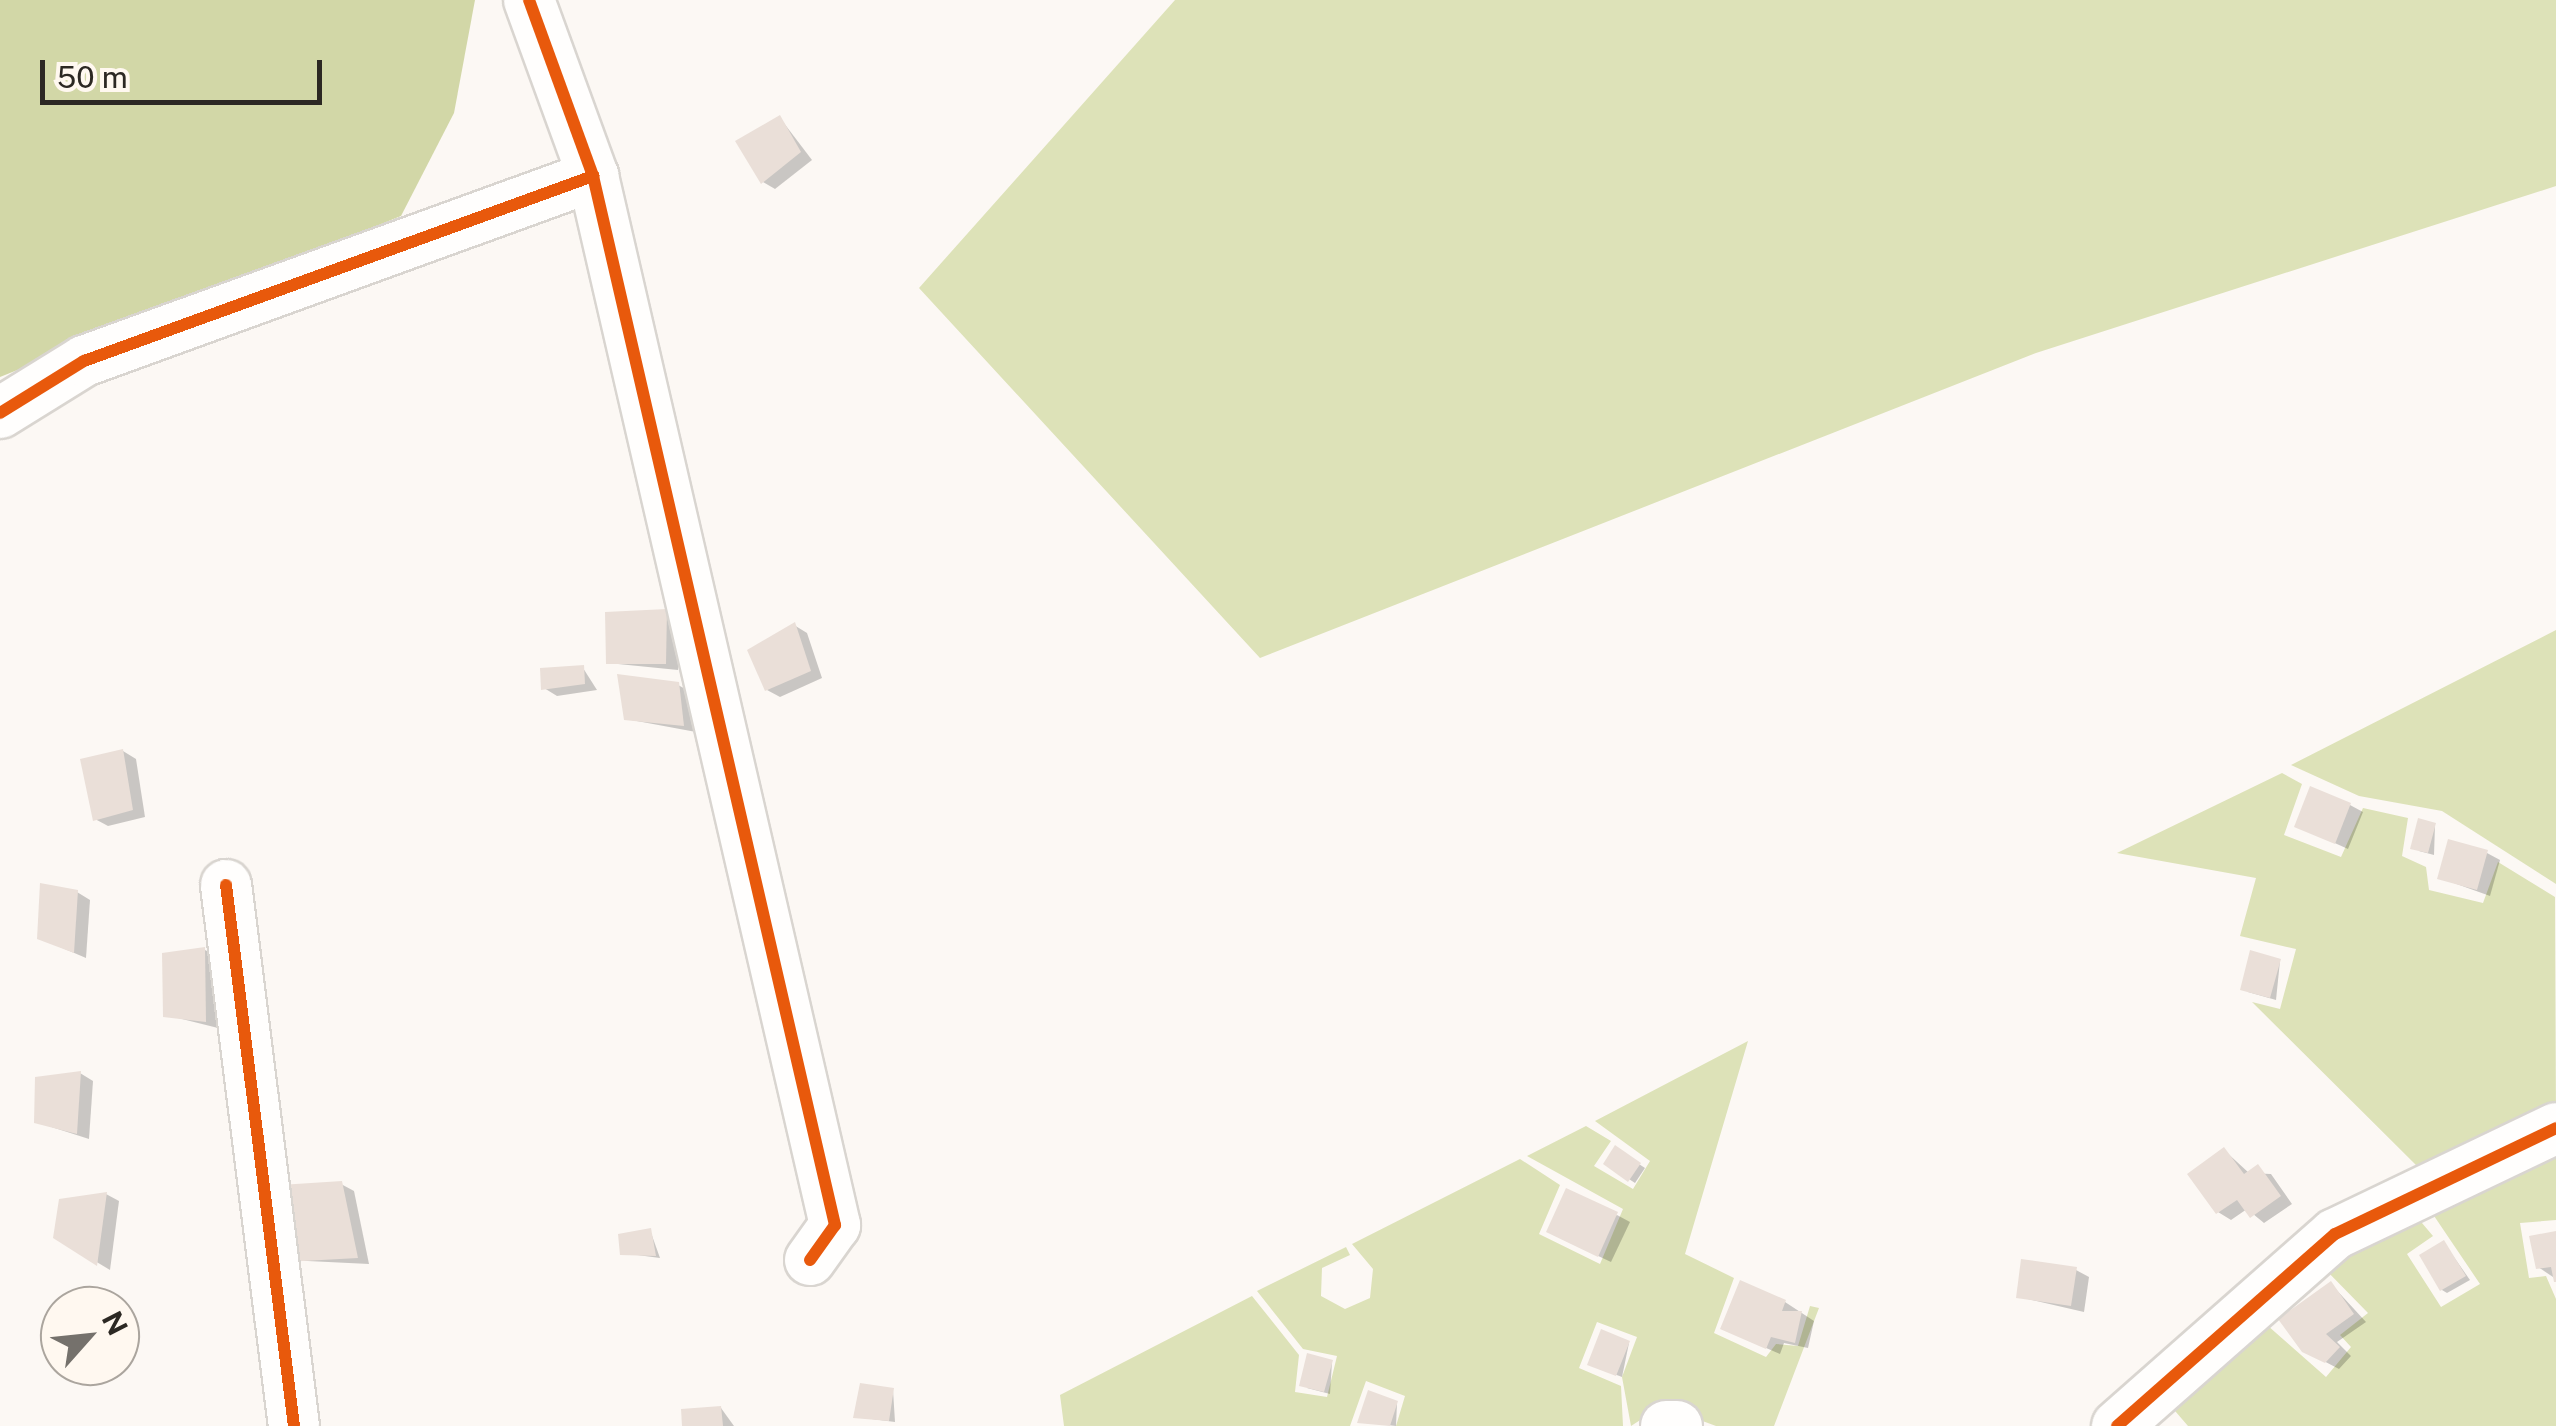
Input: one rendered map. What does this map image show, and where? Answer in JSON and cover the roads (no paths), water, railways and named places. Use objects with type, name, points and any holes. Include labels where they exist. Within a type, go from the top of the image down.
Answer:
[{"type":"street","points":[[528,0],[593,176],[835,1225],[810,1260]]},
{"type":"street","points":[[0,413],[84,361],[593,176]]},
{"type":"street","points":[[226,885],[294,1426]]},
{"type":"street","points":[[2117,1426],[2335,1234],[2556,1128]]},
{"type":"street","points":[[1666,1426],[1676,1426]]}]
